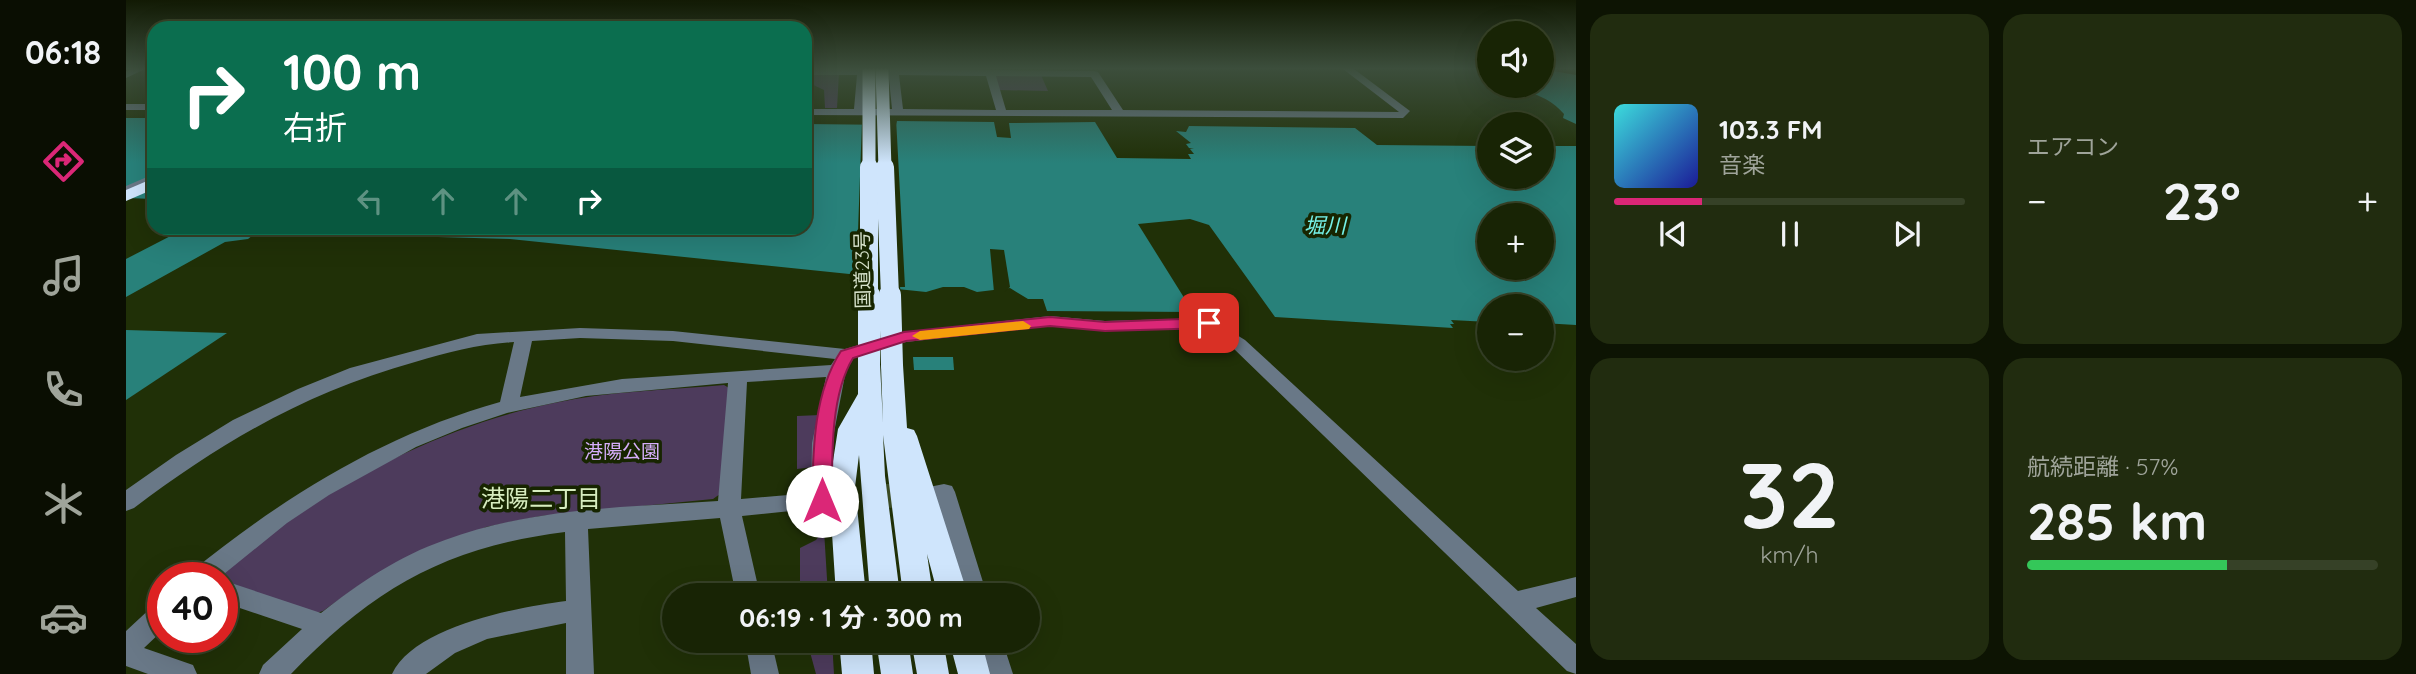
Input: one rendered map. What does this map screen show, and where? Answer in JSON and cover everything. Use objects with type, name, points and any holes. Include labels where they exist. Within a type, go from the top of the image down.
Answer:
[{"type":"highway","name":"国道23号","points":[[866,100],[881,398],[872,476],[884,583]]},
{"type":"highway","name":"国道23号","points":[[880,364],[890,100]]},
{"type":"highway","points":[[126,192],[147,182]]},
{"type":"highway","name":"国道23号","points":[[881,398],[895,433],[916,583]]},
{"type":"highway","points":[[850,583],[842,487],[850,429],[881,398],[949,583]]},
{"type":"highway","points":[[856,653],[858,674]]},
{"type":"highway","points":[[894,653],[897,674]]},
{"type":"highway","points":[[929,653],[933,674]]},
{"type":"highway","points":[[968,653],[974,674]]},
{"type":"street","points":[[859,112],[860,100]]},
{"type":"street","points":[[896,100],[898,113]]},
{"type":"street","points":[[998,100],[1002,113]]},
{"type":"street","points":[[1111,100],[1120,114]]},
{"type":"street","points":[[812,112],[1403,115],[1405,111],[1393,100]]},
{"type":"street","points":[[126,107],[147,107]]},
{"type":"street","points":[[220,562],[249,537],[330,483],[406,444],[509,405],[596,389],[738,378],[842,362],[904,337],[1050,321],[1105,326],[1209,323],[1239,344],[1576,662]]},
{"type":"street","points":[[126,502],[183,460],[240,425],[305,393],[405,358],[477,339],[524,335],[673,336],[842,362]]},
{"type":"street","points":[[509,405],[524,335]]},
{"type":"street","points":[[273,674],[324,625],[392,578],[431,556],[489,536],[529,527],[576,522],[729,507],[826,501],[822,443],[842,362]]},
{"type":"street","points":[[738,378],[729,507],[745,583]]},
{"type":"street","points":[[937,493],[944,492],[971,583]]},
{"type":"street","points":[[576,522],[580,674]]},
{"type":"street","points":[[1515,603],[1576,587]]},
{"type":"street","points":[[238,596],[324,625]]},
{"type":"street","points":[[406,674],[444,644],[475,629],[502,621],[578,610]]},
{"type":"street","points":[[126,648],[147,628]]},
{"type":"street","points":[[761,653],[765,674]]},
{"type":"street","points":[[993,653],[999,674]]},
{"type":"street","points":[[126,654],[183,674]]},
{"type":"green space","points":[[825,100],[837,100],[837,108],[825,108]]},
{"type":"green space","name":"港陽公園","points":[[724,385],[729,388],[720,494],[713,499],[541,516],[486,527],[358,586],[323,611],[311,615],[238,590],[236,562],[305,508],[394,458],[488,420],[554,403],[618,393]]},
{"type":"green space","points":[[820,415],[813,467],[797,469],[797,416]]},
{"type":"green space","points":[[824,530],[827,583],[800,583],[800,548],[816,540]]},
{"type":"green space","points":[[810,653],[833,653],[834,674],[816,674]]},
{"type":"water","points":[[1547,100],[1576,100],[1576,124],[1563,118],[1564,114]]},
{"type":"water","points":[[126,118],[147,118],[147,199],[126,198]]},
{"type":"water","name":"堀川","points":[[897,121],[994,122],[997,137],[1011,138],[1009,123],[1095,122],[1117,158],[1191,159],[1188,154],[1194,154],[1190,149],[1194,149],[1186,144],[1191,143],[1176,131],[1186,132],[1189,126],[1355,128],[1377,145],[1477,146],[1477,189],[1554,189],[1554,146],[1576,146],[1576,325],[1554,324],[1554,294],[1477,294],[1477,321],[1451,320],[1453,328],[1275,317],[1209,225],[1190,219],[1138,224],[1193,312],[1047,311],[1043,299],[1028,299],[1010,288],[977,292],[964,287],[943,287],[926,292],[859,285],[859,275],[510,239],[365,235],[812,235],[812,124],[896,125]]},
{"type":"water","name":"堀川","points":[[172,235],[253,235],[248,239],[225,242],[126,297],[126,259]]},
{"type":"water","points":[[126,330],[227,333],[126,400]]},
{"type":"water","points":[[913,357],[953,357],[954,370],[914,370]]},
{"type":"pier","points":[[896,118],[905,287],[900,287],[901,293],[856,287],[862,121],[893,121]]},
{"type":"pier","points":[[990,249],[1004,250],[1010,287],[1004,292],[994,292]]},
{"type":"tunnel","points":[[834,500],[914,494]]},
{"type":"slow traffic","points":[[920,336],[1023,326]]},
{"type":"district","name":"港陽二丁目","points":[[541,498]]},
{"type":"route","points":[[822,501],[822,443],[837,370],[846,355],[904,337],[1018,327],[1050,321],[1105,326],[1209,323]]}]
